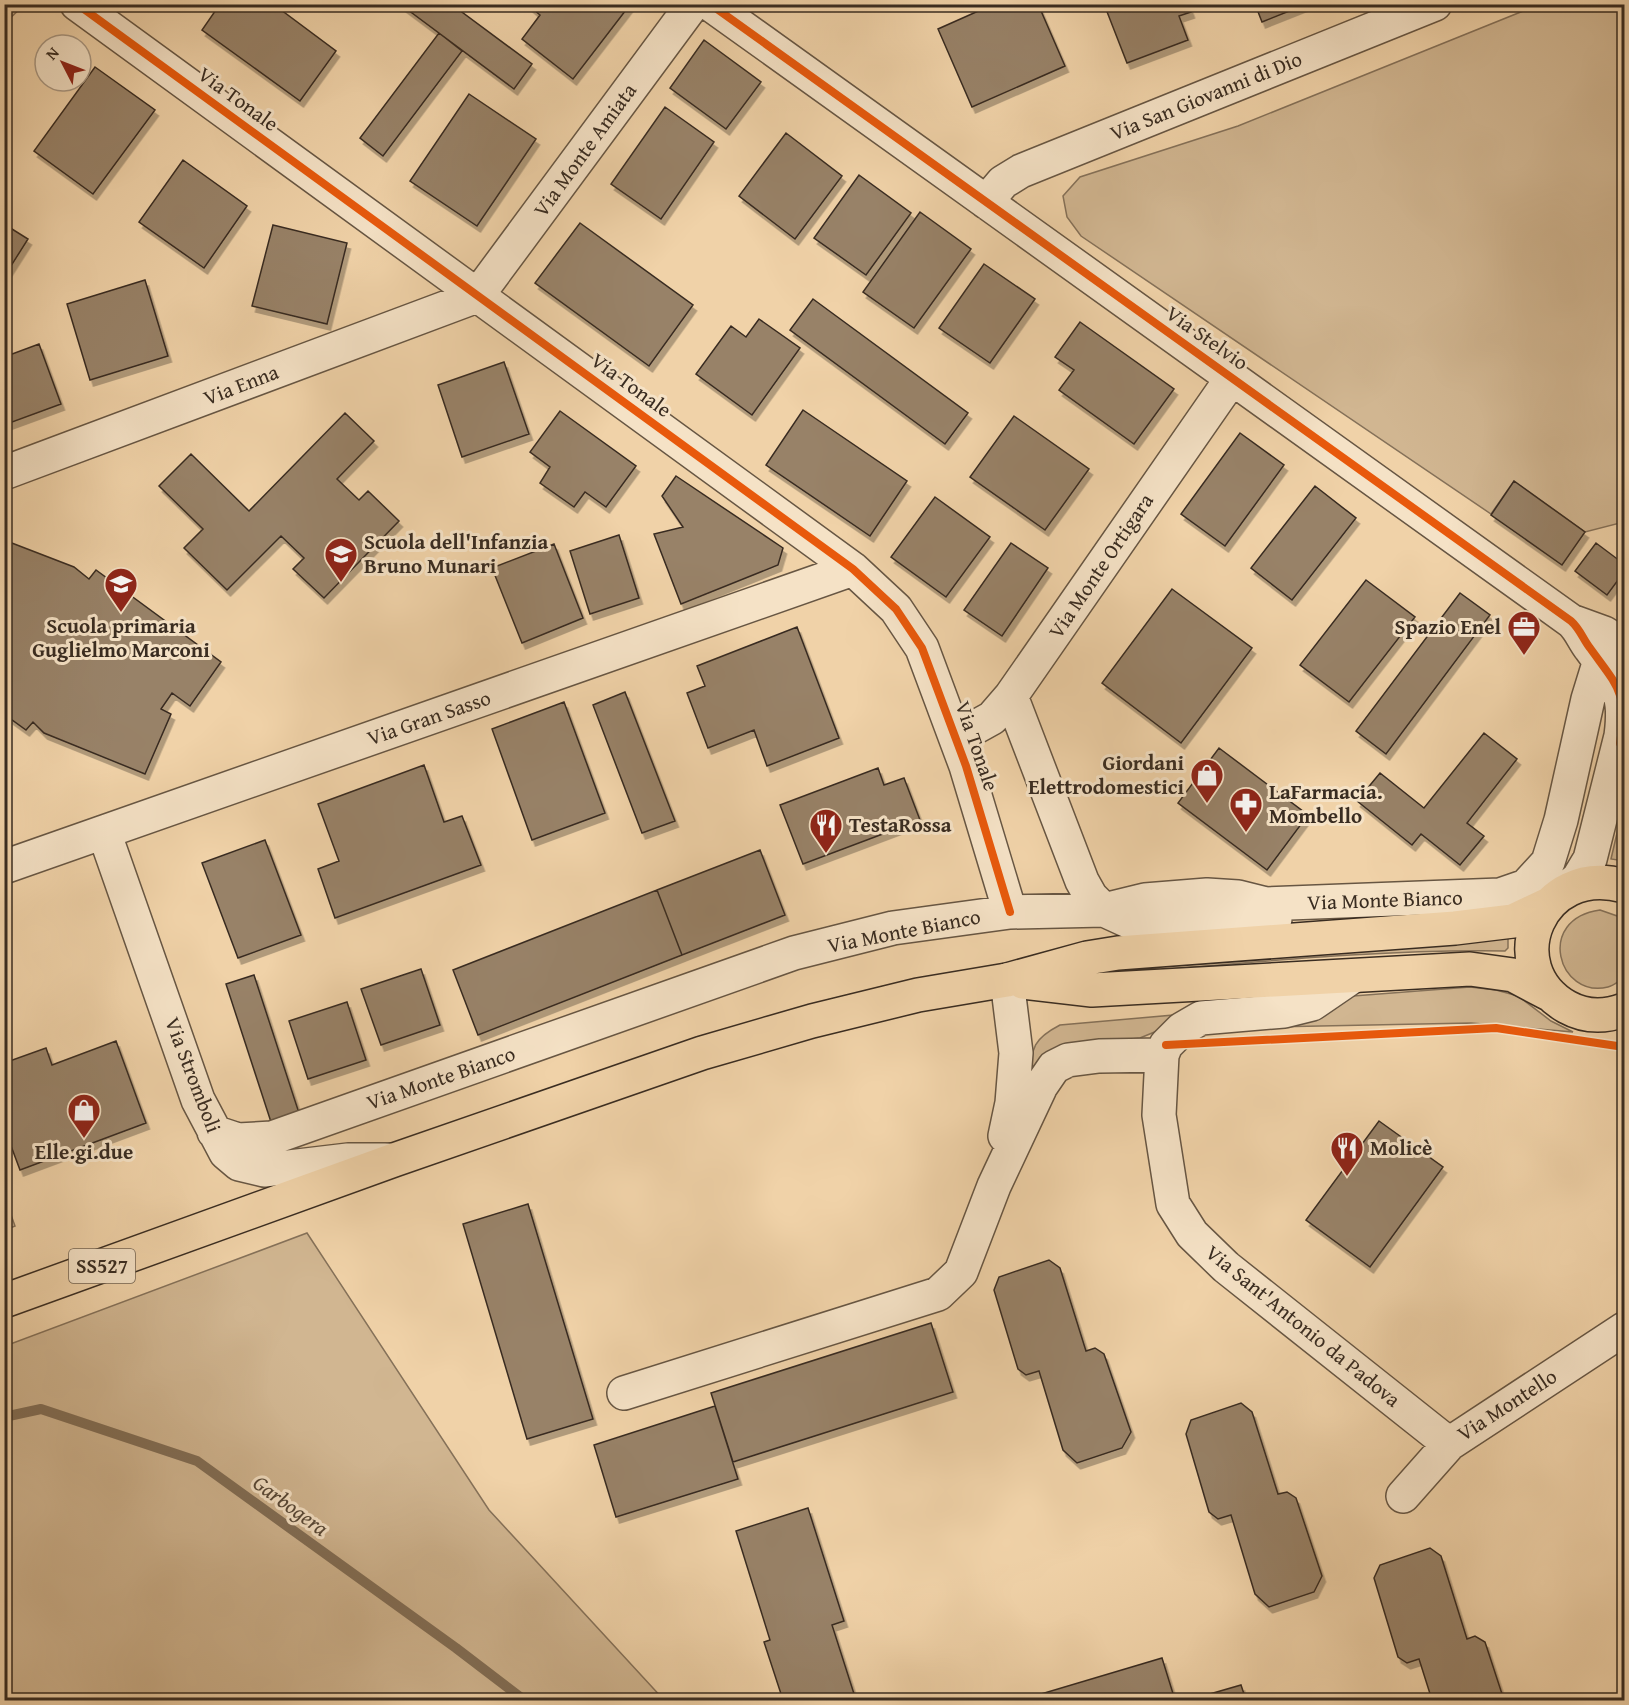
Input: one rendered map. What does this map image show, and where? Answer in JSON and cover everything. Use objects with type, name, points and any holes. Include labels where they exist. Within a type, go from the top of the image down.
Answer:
[{"type":"main road","points":[[1549,994],[1535,969],[1532,955],[1536,927],[1541,915],[1554,899],[1571,887],[1598,881],[1624,886]]},
{"type":"main road","name":"Via Monte Bianco","points":[[4,1301],[394,1160],[724,1047],[812,1021],[918,995],[1007,980],[1087,958],[1118,953],[1513,921],[1554,899]]},
{"type":"main road","name":"Via Monte Bianco","points":[[1007,980],[1092,990],[1470,969],[1512,975],[1586,1015],[1601,1016],[1624,1010]]},
{"type":"street","name":"Via Tonale","points":[[76,4],[853,569],[896,609],[922,648],[956,738],[992,847],[1010,912]]},
{"type":"street","name":"Via Monte Amiata","points":[[477,296],[693,4]]},
{"type":"street","name":"Via Stelvio","points":[[710,4],[1571,621],[1604,633],[1612,653],[1621,698],[1622,734]]},
{"type":"street","name":"Via San Giovanni di Dio","points":[[986,202],[997,187],[1014,174],[1424,6]]},
{"type":"street","name":"Via Enna","points":[[4,474],[477,296]]},
{"type":"street","name":"Via Monte Ortigara","points":[[956,738],[992,718],[1011,696],[1232,378]]},
{"type":"street","name":"Via Gran Sasso","points":[[4,867],[853,569]]},
{"type":"street","name":"Via Monte Bianco","points":[[214,1132],[238,1140],[272,1138],[794,953],[893,928],[1010,912],[1104,910],[1146,900],[1207,895],[1239,897],[1266,904],[1500,895],[1526,886],[1548,862],[1561,820],[1588,699],[1612,653]]},
{"type":"street","points":[[1011,696],[1082,881],[1091,897],[1104,910],[1128,921],[1148,922],[1427,917],[1455,927]]},
{"type":"street","name":"Via Monte Bianco","points":[[1554,899],[1578,879],[1590,859],[1622,734]]},
{"type":"street","name":"Via Stromboli","points":[[104,832],[198,1100],[226,1153],[239,1164],[264,1170],[348,1160],[394,1160]]},
{"type":"street","points":[[624,1392],[938,1294],[960,1272],[994,1186],[1041,1086],[1054,1067],[1068,1060],[1099,1056],[1162,1055],[1166,1045],[1182,1029],[1201,1018],[1284,1011],[1312,1004],[1353,976]]},
{"type":"street","points":[[994,1186],[1012,1103],[1016,1053],[1007,980]]},
{"type":"street","name":"Via Sant'Antonio da Padova","points":[[1162,1055],[1159,1115],[1173,1204],[1192,1234],[1226,1267],[1449,1444]]},
{"type":"street","name":"Via Montello","points":[[1403,1496],[1449,1444],[1624,1329]]},
{"type":"shaded area","points":[[5,4],[24,4],[24,5],[5,23]]},
{"type":"shaded area","points":[[1538,5],[1624,5],[1624,522],[1585,532],[1514,481],[1491,514],[1081,236],[1067,217],[1063,196],[1080,177],[1238,126]]},
{"type":"shaded area","points":[[1624,803],[1624,861],[1611,859]]},
{"type":"shaded area","points":[[1600,910],[1620,917],[1624,921],[1624,978],[1608,987],[1591,988],[1577,981],[1566,970],[1561,956],[1561,941],[1567,928],[1580,916]]},
{"type":"shaded area","points":[[1508,934],[1508,948],[1505,951],[1406,952],[1109,974],[1107,972],[1107,969]]},
{"type":"shaded area","points":[[1470,987],[1496,990],[1518,996],[1551,1021],[1573,1032],[1471,1023],[1221,1028],[1353,996]]},
{"type":"shaded area","points":[[1174,1015],[1157,1031],[1140,1038],[1065,1046],[1030,1076],[1033,1051],[1036,1045],[1044,1035],[1060,1025]]},
{"type":"shaded area","points":[[5,1198],[15,1226],[4,1230]]},
{"type":"shaded area","points":[[307,1233],[489,1510],[664,1700],[5,1700],[5,1346]]},
{"type":"building","points":[[220,4],[273,4],[336,51],[300,101],[202,30]]},
{"type":"building","points":[[400,4],[451,4],[532,64],[514,89]]},
{"type":"building","points":[[527,4],[627,4],[629,6],[573,79],[522,39],[540,15]]},
{"type":"building","points":[[994,4],[1038,4],[1065,66],[972,107],[938,29]]},
{"type":"building","points":[[1104,4],[1188,4],[1191,12],[1179,16],[1188,40],[1127,63]]},
{"type":"building","points":[[1255,4],[1307,4],[1262,22]]},
{"type":"building","points":[[439,33],[462,51],[383,156],[360,138]]},
{"type":"building","points":[[704,40],[761,82],[726,129],[670,88]]},
{"type":"building","points":[[95,67],[155,110],[93,194],[34,151],[76,93],[93,93]]},
{"type":"building","points":[[469,94],[536,139],[477,226],[410,181]]},
{"type":"building","points":[[665,107],[714,142],[661,219],[611,184]]},
{"type":"building","points":[[786,133],[842,176],[795,239],[739,196]]},
{"type":"building","points":[[183,160],[247,206],[204,268],[139,222]]},
{"type":"building","points":[[859,175],[911,213],[866,275],[814,238]]},
{"type":"building","points":[[920,212],[971,249],[914,328],[863,292]]},
{"type":"building","points":[[580,223],[693,305],[649,366],[535,283]]},
{"type":"building","points":[[4,224],[28,239],[4,277]]},
{"type":"building","points":[[273,225],[347,243],[327,324],[252,306]]},
{"type":"building","points":[[984,264],[1035,299],[990,363],[939,328]]},
{"type":"building","points":[[145,280],[168,356],[90,380],[67,304]]},
{"type":"building","points":[[813,299],[968,413],[945,444],[790,330]]},
{"type":"building","points":[[759,319],[800,348],[752,415],[696,374],[731,326],[746,337]]},
{"type":"building","points":[[1080,322],[1174,389],[1134,444],[1059,390],[1074,370],[1055,357]]},
{"type":"building","points":[[39,344],[61,404],[4,425],[4,357]]},
{"type":"building","points":[[504,362],[529,434],[462,457],[438,385]]},
{"type":"building","points":[[803,410],[907,481],[870,536],[766,465]]},
{"type":"building","points":[[560,411],[636,466],[606,507],[585,492],[574,507],[540,483],[550,467],[530,452]]},
{"type":"building","points":[[345,413],[374,441],[337,479],[359,500],[368,491],[399,521],[324,598],[293,569],[304,558],[281,536],[227,590],[184,548],[203,529],[159,486],[191,454],[249,511]]},
{"type":"building","points":[[1014,416],[1089,469],[1045,530],[970,477]]},
{"type":"building","points":[[1240,433],[1284,465],[1225,546],[1181,514]]},
{"type":"building","points":[[676,476],[783,548],[778,565],[681,604],[654,534],[683,527],[662,496]]},
{"type":"building","points":[[1514,481],[1585,532],[1562,565],[1491,515]]},
{"type":"building","points":[[1315,486],[1356,518],[1292,600],[1251,568]]},
{"type":"building","points":[[935,497],[990,537],[946,597],[891,557]]},
{"type":"building","points":[[619,535],[639,598],[590,614],[570,551]]},
{"type":"building","points":[[4,540],[74,567],[89,579],[96,570],[221,662],[190,706],[172,693],[161,709],[171,714],[145,774],[44,733],[33,722],[26,730],[4,714]]},
{"type":"building","points":[[1011,543],[1048,568],[1002,636],[964,610]]},
{"type":"building","points":[[1596,543],[1624,564],[1624,572],[1607,595],[1575,571]]},
{"type":"building","points":[[554,544],[583,618],[522,643],[492,568]]},
{"type":"building","points":[[1366,580],[1415,617],[1349,702],[1300,665]]},
{"type":"building","points":[[1172,589],[1252,648],[1181,743],[1102,683]]},
{"type":"building","points":[[1460,593],[1490,615],[1386,754],[1356,731]]},
{"type":"building","points":[[797,627],[839,738],[767,766],[754,730],[708,748],[687,693],[705,686],[697,666]]},
{"type":"building","points":[[625,692],[675,821],[642,833],[593,705]]},
{"type":"building","points":[[564,702],[605,813],[532,840],[492,729]]},
{"type":"building","points":[[1484,733],[1517,759],[1467,823],[1484,836],[1460,865],[1421,834],[1412,845],[1357,801],[1380,773],[1424,808]]},
{"type":"building","points":[[1219,748],[1308,815],[1267,870],[1178,803]]},
{"type":"building","points":[[424,765],[444,822],[462,816],[481,865],[335,918],[318,869],[339,861],[318,804]]},
{"type":"building","points":[[878,768],[884,785],[904,778],[920,820],[803,864],[780,805]]},
{"type":"building","points":[[265,840],[301,935],[238,958],[202,863]]},
{"type":"building","points":[[760,850],[785,915],[682,955],[657,890]]},
{"type":"building","points":[[657,890],[682,955],[478,1035],[453,970]]},
{"type":"building","points":[[421,969],[440,1025],[381,1045],[361,989]]},
{"type":"building","points":[[254,975],[299,1113],[271,1122],[226,984]]},
{"type":"building","points":[[347,1002],[366,1060],[308,1079],[289,1021]]},
{"type":"building","points":[[116,1041],[146,1123],[20,1170],[4,1127],[4,1063],[46,1048],[52,1065]]},
{"type":"building","points":[[1379,1121],[1443,1167],[1370,1267],[1306,1220]]},
{"type":"building","points":[[528,1204],[593,1419],[527,1439],[463,1224]]},
{"type":"building","points":[[1049,1260],[1060,1268],[1086,1351],[1095,1348],[1104,1354],[1131,1432],[1122,1448],[1077,1463],[1063,1450],[1039,1371],[1026,1375],[1018,1369],[994,1290],[999,1277]]},
{"type":"building","points":[[931,1323],[953,1392],[733,1462],[711,1393]]},
{"type":"building","points":[[1241,1403],[1252,1412],[1278,1494],[1287,1492],[1296,1498],[1322,1576],[1314,1592],[1269,1607],[1255,1594],[1231,1515],[1218,1519],[1209,1512],[1186,1434],[1191,1420]]},
{"type":"building","points":[[715,1406],[738,1479],[616,1517],[594,1445]]},
{"type":"building","points":[[808,1508],[844,1621],[832,1625],[856,1700],[783,1700],[764,1642],[770,1640],[736,1531]]},
{"type":"building","points":[[1430,1548],[1441,1556],[1467,1639],[1475,1636],[1485,1642],[1504,1700],[1432,1700],[1419,1659],[1407,1663],[1398,1657],[1374,1578],[1380,1565]]},
{"type":"building","points":[[1162,1658],[1175,1700],[1043,1700],[1041,1694]]},
{"type":"building","points":[[1241,1685],[1246,1700],[1189,1700]]},
{"type":"waterway","name":"Garbogera","points":[[4,1417],[41,1409],[197,1461],[456,1648],[524,1700]]},
{"type":"cycle path","points":[[77,4],[853,569],[896,609],[922,648],[966,766],[1010,912]]},
{"type":"cycle path","points":[[710,4],[1571,621],[1608,672],[1618,691],[1623,712],[1620,743]]},
{"type":"cycle path","points":[[1166,1045],[1496,1028],[1624,1047]]},
{"type":"place","name":"Scuola dell'Infanzia Bruno Munari","points":[[341,583]]},
{"type":"place","name":"Scuola primaria Guglielmo Marconi","points":[[121,613]]},
{"type":"place","name":"Spazio Enel","points":[[1524,656]]},
{"type":"place","name":"Giordani Elettrodomestici","points":[[1207,804]]},
{"type":"place","name":"LaFarmacia. Mombello","points":[[1246,833]]},
{"type":"place","name":"TestaRossa","points":[[826,854]]},
{"type":"place","name":"Elle.gi.due","points":[[84,1139]]},
{"type":"place","name":"Molicè","points":[[1347,1177]]}]
